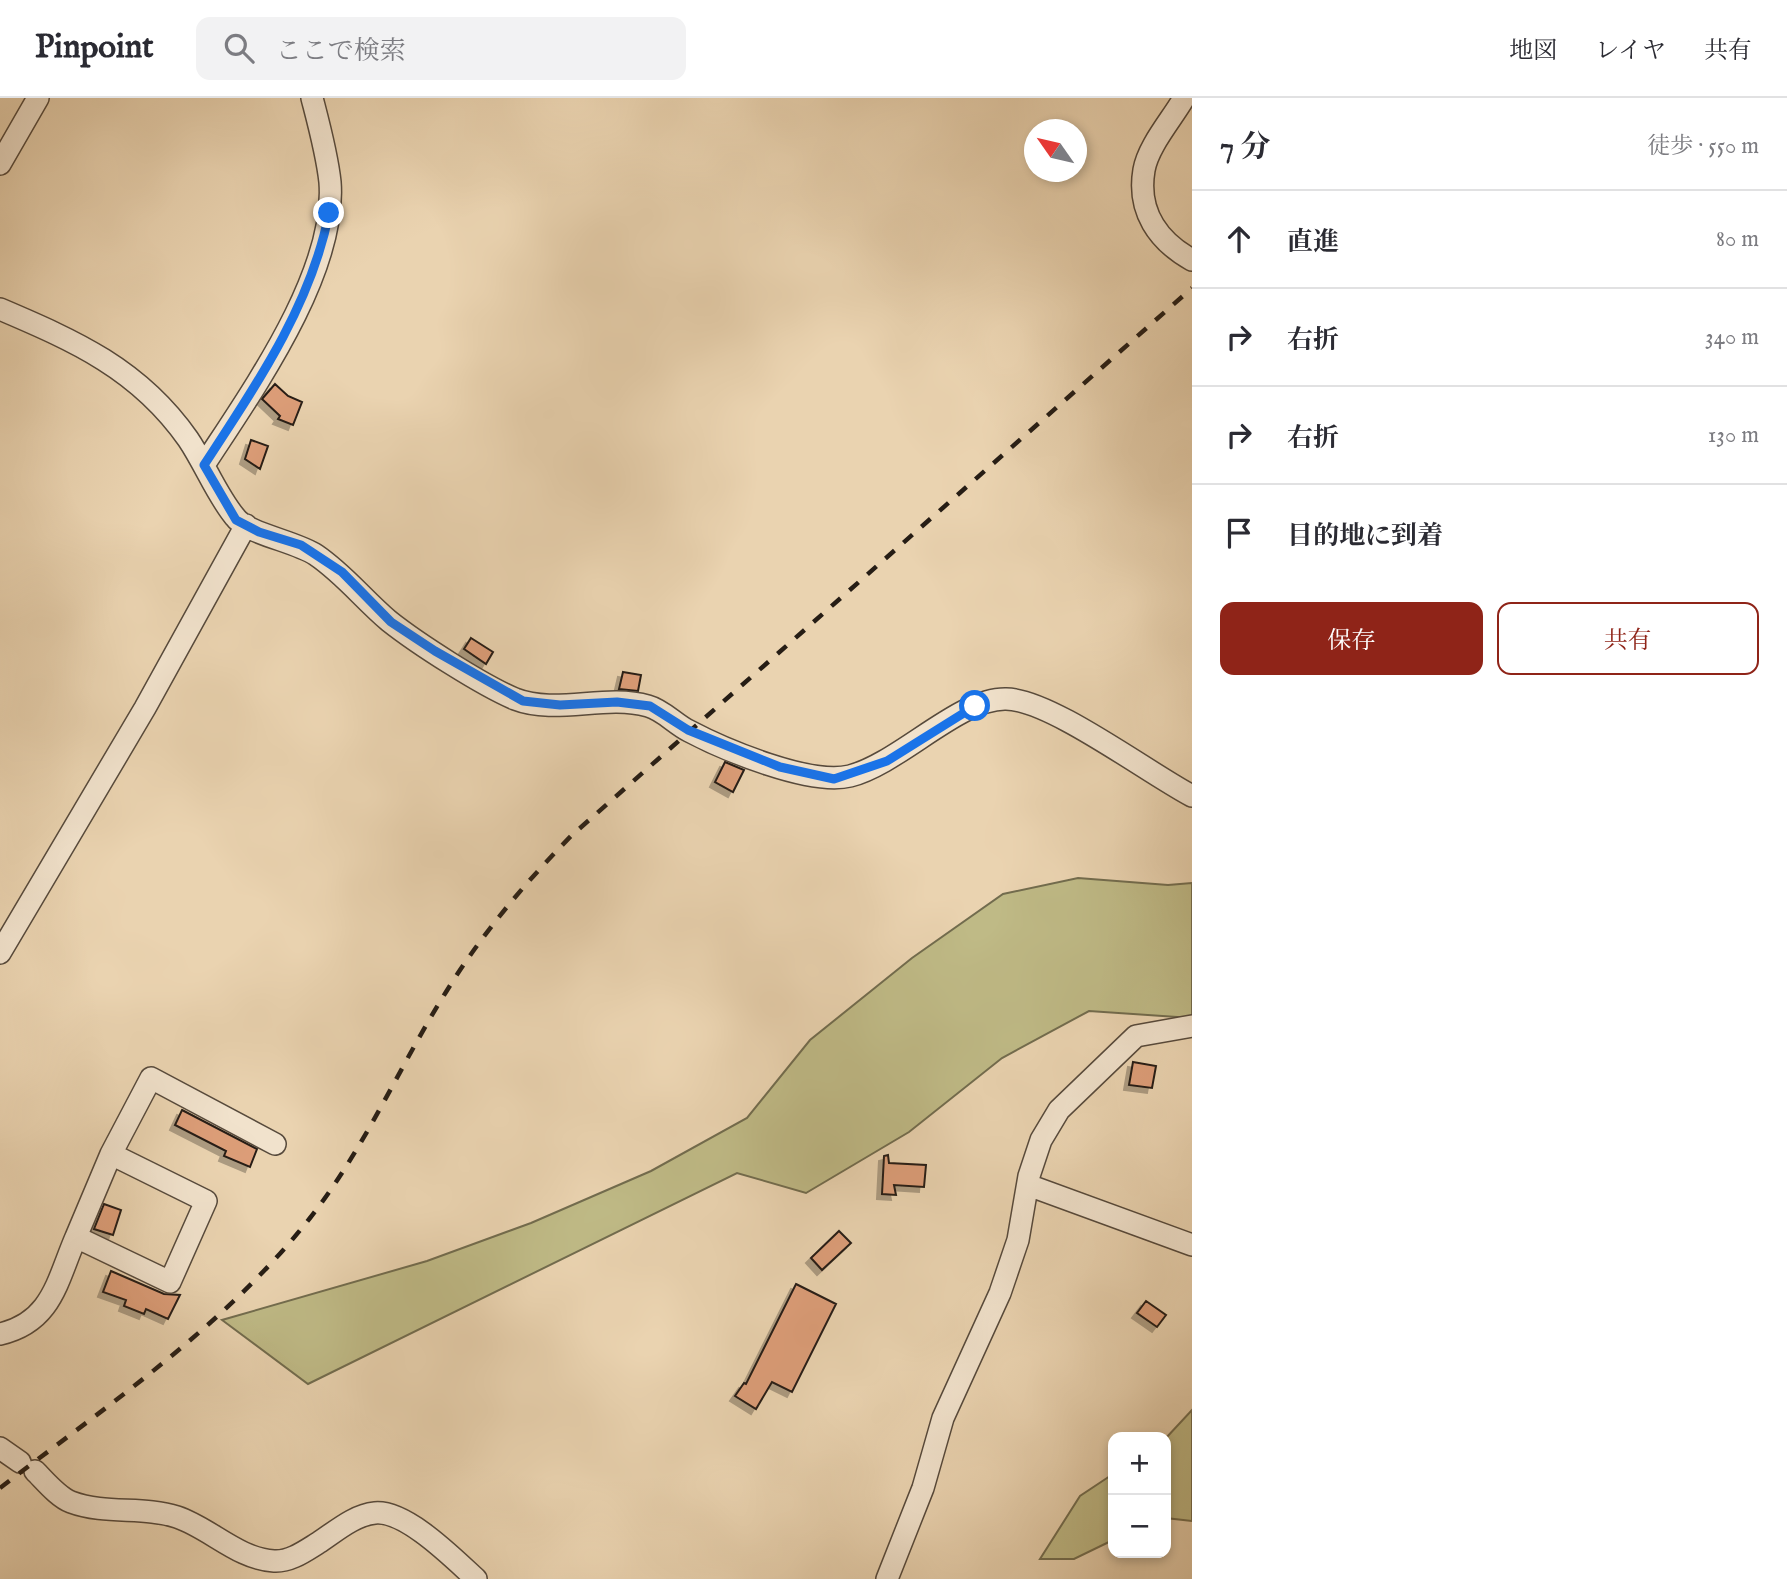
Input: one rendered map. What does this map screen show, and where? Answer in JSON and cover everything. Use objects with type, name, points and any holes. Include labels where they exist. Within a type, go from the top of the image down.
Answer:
[{"type":"street","points":[[0,164],[38,98]]},
{"type":"street","points":[[204,465],[260,378],[305,294],[322,247],[329,213],[330,181],[312,98]]},
{"type":"street","points":[[1184,98],[1144,169],[1144,204],[1150,223],[1163,240],[1192,260]]},
{"type":"street","points":[[0,309],[68,338],[125,372],[152,395],[187,438],[236,520],[301,545],[342,572],[391,622],[435,651],[523,701],[560,705],[617,702],[650,706],[688,730],[780,767],[834,779],[887,761],[975,706],[1007,699],[1042,708],[1192,796]]},
{"type":"street","points":[[0,953],[145,708],[246,525]]},
{"type":"street","points":[[887,1579],[923,1488],[943,1418],[1000,1293],[1018,1240],[1028,1185],[1041,1140],[1059,1110],[1136,1036],[1192,1026]]},
{"type":"street","points":[[0,1334],[22,1329],[44,1311],[111,1154],[151,1078],[275,1144]]},
{"type":"street","points":[[76,1237],[170,1282],[206,1201],[111,1154]]},
{"type":"street","points":[[1028,1185],[1192,1245]]},
{"type":"street","points":[[0,1448],[69,1501],[97,1508],[146,1510],[178,1517],[248,1554],[275,1561],[298,1555],[356,1518],[376,1513],[412,1527],[476,1579]]},
{"type":"shaded area","points":[[1078,878],[1168,885],[1192,883],[1192,1018],[1089,1011],[1002,1058],[909,1132],[806,1193],[737,1173],[308,1384],[222,1320],[427,1261],[531,1223],[651,1171],[747,1118],[810,1040],[912,958],[1003,894]]},
{"type":"shaded area","points":[[1192,1410],[1192,1521],[1171,1519],[1171,1433]]},
{"type":"shaded area","points":[[1108,1477],[1108,1542],[1074,1559],[1040,1559],[1080,1496]]},
{"type":"building","points":[[275,384],[288,396],[302,402],[293,425],[278,419],[280,416],[262,399]]},
{"type":"building","points":[[251,440],[268,446],[260,469],[245,459]]},
{"type":"building","points":[[471,638],[493,652],[486,664],[464,649]]},
{"type":"building","points":[[623,672],[641,675],[638,691],[619,689]]},
{"type":"building","points":[[725,762],[744,770],[733,792],[715,782]]},
{"type":"building","points":[[1133,1062],[1156,1066],[1152,1088],[1129,1085]]},
{"type":"building","points":[[182,1110],[257,1149],[250,1167],[224,1156],[226,1151],[175,1125]]},
{"type":"building","points":[[888,1155],[889,1163],[926,1165],[924,1187],[894,1185],[896,1195],[882,1194],[884,1156]]},
{"type":"building","points":[[104,1204],[121,1210],[113,1235],[94,1229]]},
{"type":"building","points":[[839,1231],[851,1243],[822,1270],[811,1258]]},
{"type":"building","points":[[111,1271],[164,1294],[180,1295],[168,1319],[146,1309],[144,1314],[124,1306],[126,1300],[103,1292]]},
{"type":"building","points":[[796,1284],[836,1304],[792,1392],[772,1382],[756,1409],[735,1396],[744,1383],[746,1384]]},
{"type":"building","points":[[1146,1301],[1166,1315],[1157,1327],[1137,1313]]},
{"type":"railway","points":[[0,1488],[164,1362],[241,1294],[277,1257],[310,1218],[348,1164],[429,1020],[474,950],[520,891],[571,836],[1192,288]]},
{"type":"route","points":[[329,213],[322,247],[305,294],[253,390],[204,465],[236,520],[259,532],[301,545],[342,572],[391,622],[512,698],[560,705],[617,702],[650,706],[688,730],[780,767],[819,778],[848,776],[887,761],[975,706]]}]
